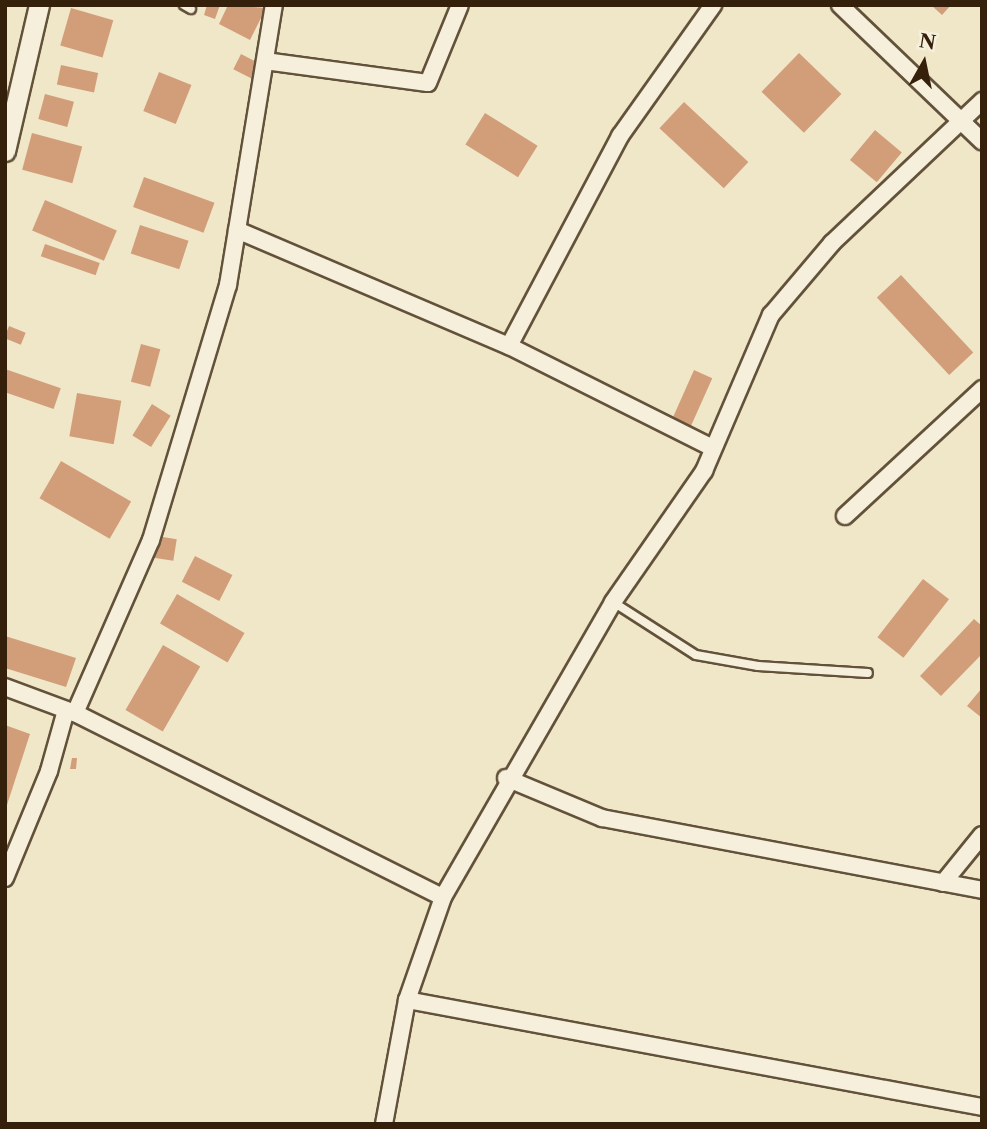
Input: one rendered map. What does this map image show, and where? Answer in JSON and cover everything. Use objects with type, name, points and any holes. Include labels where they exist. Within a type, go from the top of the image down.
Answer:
[{"type":"street","points":[[5,151],[39,5]]},
{"type":"street","points":[[5,878],[49,771],[70,711],[151,540],[228,285],[274,5]]},
{"type":"street","points":[[265,61],[428,83],[460,5]]},
{"type":"street","points":[[509,346],[620,136],[713,5]]},
{"type":"street","points":[[840,5],[958,121],[982,141]]},
{"type":"street","points":[[384,1124],[407,1000],[443,897],[506,778],[613,602],[704,471],[771,315],[832,243],[982,101]]},
{"type":"street","points":[[237,230],[509,346],[713,447]]},
{"type":"street","points":[[845,516],[982,389]]},
{"type":"street","points":[[5,687],[70,711],[443,897]]},
{"type":"street","points":[[506,778],[602,818],[982,890]]},
{"type":"street","points":[[943,883],[982,835]]},
{"type":"street","points":[[407,1000],[982,1107]]},
{"type":"lane","points":[[613,602],[696,654],[758,666],[869,673]]},
{"type":"building","points":[[207,5],[220,5],[215,19],[204,15]]},
{"type":"building","points":[[228,5],[266,8],[250,40],[219,24]]},
{"type":"building","points":[[931,5],[951,5],[942,15]]},
{"type":"building","points":[[71,8],[113,20],[103,58],[60,45]]},
{"type":"building","points":[[799,53],[841,94],[804,133],[761,92]]},
{"type":"building","points":[[241,54],[266,67],[258,82],[233,69]]},
{"type":"building","points":[[61,65],[98,73],[94,92],[57,85]]},
{"type":"building","points":[[159,72],[191,85],[176,124],[143,111]]},
{"type":"building","points":[[45,94],[74,102],[67,127],[38,119]]},
{"type":"building","points":[[684,102],[748,162],[724,188],[659,128]]},
{"type":"building","points":[[485,113],[538,146],[518,177],[465,144]]},
{"type":"building","points":[[875,130],[902,152],[877,182],[850,160]]},
{"type":"building","points":[[32,133],[82,146],[72,183],[22,170]]},
{"type":"building","points":[[144,177],[214,203],[204,233],[133,207]]},
{"type":"building","points":[[45,200],[117,230],[104,261],[32,230]]},
{"type":"building","points":[[140,225],[189,241],[179,269],[131,254]]},
{"type":"building","points":[[45,244],[100,263],[96,275],[41,256]]},
{"type":"building","points":[[901,275],[973,353],[949,375],[877,298]]},
{"type":"building","points":[[9,326],[26,333],[21,345],[5,338]]},
{"type":"building","points":[[141,344],[160,349],[150,387],[131,382]]},
{"type":"building","points":[[5,369],[61,388],[54,409],[5,392]]},
{"type":"building","points":[[694,370],[712,378],[689,429],[671,421]]},
{"type":"building","points":[[77,393],[121,401],[114,444],[69,436]]},
{"type":"building","points":[[152,404],[171,416],[151,447],[132,435]]},
{"type":"building","points":[[61,461],[131,502],[110,539],[40,498]]},
{"type":"building","points":[[157,536],[177,539],[173,561],[154,558]]},
{"type":"building","points":[[195,556],[232,575],[219,601],[182,582]]},
{"type":"building","points":[[923,579],[949,599],[903,658],[877,637]]},
{"type":"building","points":[[177,594],[245,633],[228,662],[160,623]]},
{"type":"building","points":[[974,619],[982,626],[982,654],[941,696],[920,676]]},
{"type":"building","points":[[5,636],[76,658],[66,687],[5,668]]},
{"type":"building","points":[[163,645],[200,666],[163,731],[125,710]]},
{"type":"building","points":[[982,688],[982,718],[967,706]]},
{"type":"building","points":[[5,725],[30,734],[6,808],[5,808]]},
{"type":"building","points":[[72,758],[77,758],[76,769],[70,769]]}]
